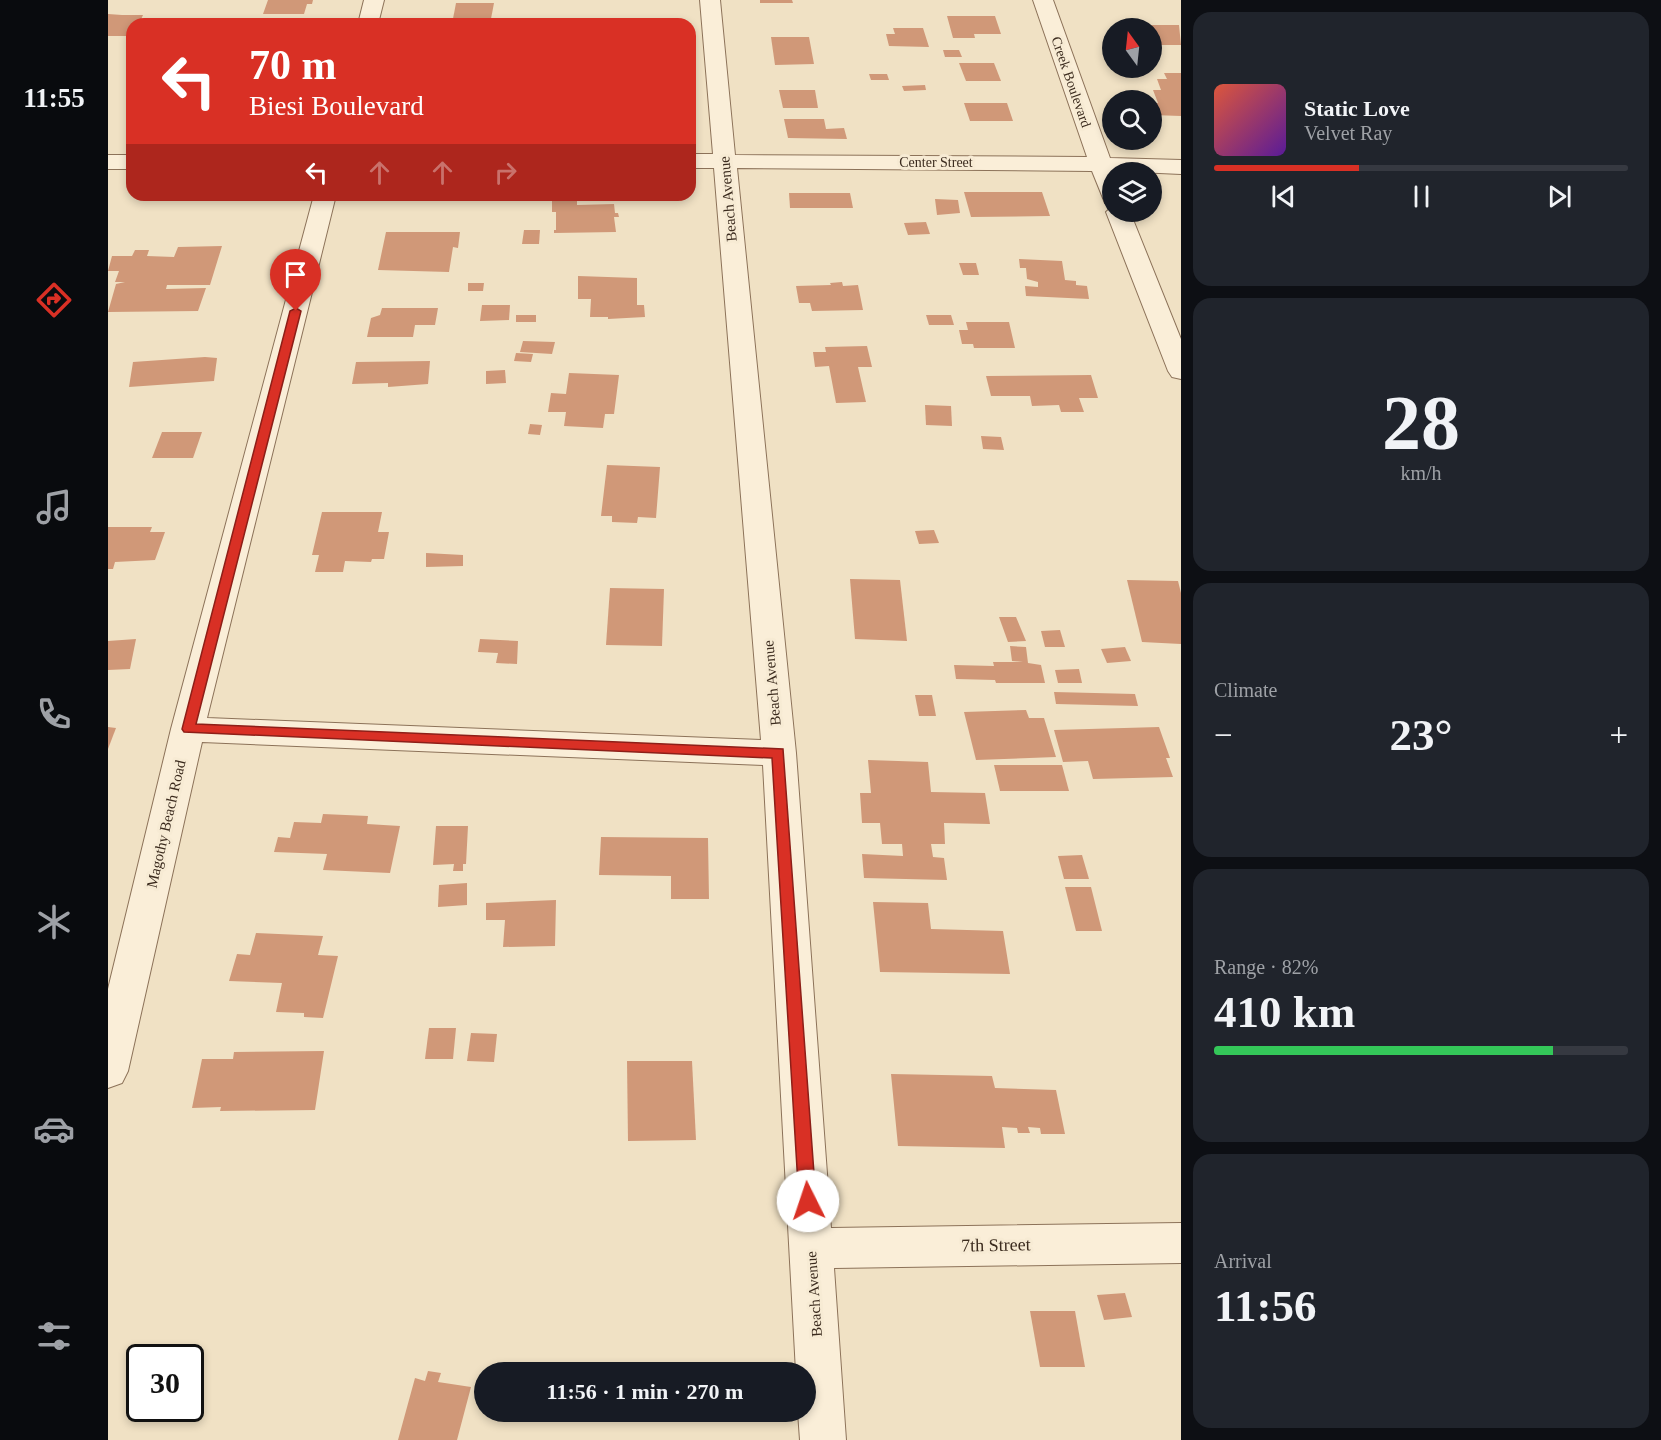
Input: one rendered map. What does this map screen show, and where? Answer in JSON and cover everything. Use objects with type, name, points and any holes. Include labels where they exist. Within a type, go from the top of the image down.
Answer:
[{"type":"street","points":[[370,18],[374,0]]},
{"type":"street","name":"Beach Avenue","points":[[710,0],[778,753],[823,1440]]},
{"type":"street","name":"Creek Boulevard","points":[[1043,0],[1102,169]]},
{"type":"street","name":"Center Street","points":[[696,161],[1100,164],[1181,167]]},
{"type":"street","points":[[108,162],[126,162]]},
{"type":"street","name":"Magothy Beach Road","points":[[108,1071],[188,729],[323,201]]},
{"type":"street","points":[[1123,222],[1181,371]]},
{"type":"street","points":[[188,729],[778,753]]},
{"type":"street","name":"7th Street","points":[[811,1248],[1181,1243]]},
{"type":"building","points":[[268,0],[313,0],[312,4],[307,4],[304,14],[263,14]]},
{"type":"building","points":[[760,0],[792,0],[793,3],[760,3]]},
{"type":"building","points":[[456,3],[494,3],[491,18],[453,18]]},
{"type":"building","points":[[108,14],[143,15],[142,18],[126,18],[126,36],[108,36]]},
{"type":"building","points":[[947,16],[995,16],[1001,34],[974,34],[975,38],[953,38]]},
{"type":"building","points":[[1162,25],[1179,25],[1181,45],[1162,45]]},
{"type":"building","points":[[893,28],[923,28],[929,47],[889,46],[886,34],[895,34]]},
{"type":"building","points":[[771,37],[809,37],[814,64],[775,65]]},
{"type":"building","points":[[943,50],[959,50],[962,57],[945,57]]},
{"type":"building","points":[[959,63],[994,63],[1001,81],[966,81]]},
{"type":"building","points":[[1164,73],[1181,73],[1181,116],[1162,115],[1162,90],[1157,79],[1167,79]]},
{"type":"building","points":[[869,74],[887,74],[889,80],[871,80]]},
{"type":"building","points":[[925,85],[926,90],[904,91],[902,86]]},
{"type":"building","points":[[779,90],[815,90],[818,108],[783,108]]},
{"type":"building","points":[[964,103],[1007,103],[1013,121],[970,121]]},
{"type":"building","points":[[784,119],[824,119],[826,129],[844,128],[847,139],[788,138]]},
{"type":"building","points":[[964,192],[1042,192],[1050,216],[971,217]]},
{"type":"building","points":[[789,193],[850,193],[853,208],[790,208]]},
{"type":"building","points":[[935,199],[958,200],[960,213],[937,215]]},
{"type":"building","points":[[552,201],[577,201],[577,205],[614,204],[615,213],[618,213],[619,217],[614,217],[616,232],[554,233],[556,212],[552,212]]},
{"type":"building","points":[[926,222],[930,234],[908,235],[904,223]]},
{"type":"building","points":[[524,230],[540,230],[539,244],[522,244]]},
{"type":"building","points":[[386,232],[460,232],[458,248],[453,247],[449,272],[378,270]]},
{"type":"building","points":[[222,246],[210,285],[167,285],[166,289],[206,288],[198,311],[108,312],[116,284],[125,282],[115,282],[119,271],[108,271],[112,256],[132,256],[135,250],[149,250],[147,256],[174,257],[178,247]]},
{"type":"building","points":[[1019,259],[1062,261],[1065,280],[1076,281],[1076,285],[1087,286],[1089,299],[1026,296],[1025,286],[1038,287],[1038,282],[1027,279],[1026,268],[1020,268]]},
{"type":"building","points":[[959,263],[976,263],[979,275],[963,275]]},
{"type":"building","points":[[578,276],[637,278],[637,305],[644,305],[645,317],[608,319],[608,317],[590,317],[591,299],[578,299]]},
{"type":"building","points":[[842,282],[843,286],[858,285],[863,310],[812,311],[810,303],[799,303],[796,286],[831,285],[830,283]]},
{"type":"building","points":[[468,283],[484,283],[483,291],[468,291]]},
{"type":"building","points":[[482,305],[510,305],[509,320],[480,321]]},
{"type":"building","points":[[382,308],[438,308],[435,325],[415,325],[413,337],[367,337],[371,318],[380,315]]},
{"type":"building","points":[[516,315],[536,315],[536,322],[516,322]]},
{"type":"building","points":[[926,315],[951,315],[954,325],[929,325]]},
{"type":"building","points":[[966,322],[1009,322],[1015,348],[974,348],[973,344],[962,344],[959,330],[968,330]]},
{"type":"building","points":[[523,341],[555,342],[552,354],[520,352]]},
{"type":"building","points":[[867,346],[872,367],[858,367],[866,402],[836,403],[829,366],[815,367],[813,352],[826,352],[825,347]]},
{"type":"building","points":[[516,353],[533,354],[531,362],[514,361]]},
{"type":"building","points":[[217,358],[214,381],[129,387],[133,362]]},
{"type":"building","points":[[430,361],[428,384],[388,387],[388,383],[352,384],[356,362]]},
{"type":"building","points":[[505,370],[506,383],[486,384],[486,371]]},
{"type":"building","points":[[569,373],[619,375],[614,414],[605,414],[603,428],[564,426],[566,412],[548,412],[551,393],[566,394]]},
{"type":"building","points":[[1091,375],[1098,398],[1079,398],[1084,412],[1061,412],[1059,405],[1032,406],[1030,396],[991,396],[986,376]]},
{"type":"building","points":[[925,405],[951,406],[952,426],[926,425]]},
{"type":"building","points":[[530,424],[542,425],[540,435],[528,434]]},
{"type":"building","points":[[162,432],[202,432],[193,458],[152,458]]},
{"type":"building","points":[[981,436],[1001,437],[1004,450],[983,449]]},
{"type":"building","points":[[607,465],[660,467],[656,518],[638,517],[637,523],[612,522],[612,516],[601,516]]},
{"type":"building","points":[[322,512],[382,512],[378,532],[389,532],[384,559],[372,559],[371,562],[345,561],[343,572],[315,572],[319,555],[312,555]]},
{"type":"building","points":[[108,527],[152,527],[150,532],[165,532],[155,560],[115,562],[113,569],[108,569]]},
{"type":"building","points":[[934,530],[939,543],[919,544],[915,531]]},
{"type":"building","points":[[426,553],[463,555],[463,566],[426,567]]},
{"type":"building","points":[[850,579],[900,580],[907,641],[855,639]]},
{"type":"building","points":[[1127,580],[1178,581],[1181,593],[1181,644],[1142,642]]},
{"type":"building","points":[[610,588],[664,589],[662,646],[606,645]]},
{"type":"building","points":[[999,617],[1016,617],[1026,641],[1008,642]]},
{"type":"building","points":[[1060,630],[1065,647],[1045,647],[1041,631]]},
{"type":"building","points":[[136,639],[130,669],[108,670],[108,641]]},
{"type":"building","points":[[480,639],[518,641],[517,664],[496,663],[498,653],[478,652]]},
{"type":"building","points":[[1010,646],[1026,647],[1028,663],[1041,665],[1045,683],[996,683],[995,680],[956,679],[954,665],[994,666],[993,662],[1023,662],[1012,661]]},
{"type":"building","points":[[1125,647],[1131,661],[1107,663],[1101,649]]},
{"type":"building","points":[[1079,669],[1082,683],[1058,683],[1055,670]]},
{"type":"building","points":[[1054,692],[1135,694],[1138,706],[1056,704]]},
{"type":"building","points":[[915,695],[932,695],[936,716],[919,716]]},
{"type":"building","points":[[1026,710],[1029,718],[1044,718],[1056,757],[976,760],[964,712]]},
{"type":"building","points":[[108,727],[116,728],[108,749]]},
{"type":"building","points":[[1159,727],[1170,758],[1166,758],[1173,777],[1093,779],[1088,761],[1063,762],[1054,730]]},
{"type":"building","points":[[868,760],[928,762],[931,792],[985,793],[990,824],[944,823],[945,844],[931,844],[933,857],[944,858],[947,880],[864,878],[862,854],[903,856],[902,844],[882,844],[880,823],[862,823],[860,793],[871,793]]},
{"type":"building","points":[[994,765],[1062,765],[1069,791],[1000,791]]},
{"type":"building","points":[[323,814],[368,816],[367,824],[400,826],[390,873],[323,870],[327,854],[274,852],[278,837],[290,838],[294,822],[321,823]]},
{"type":"building","points":[[436,826],[468,826],[466,864],[463,864],[463,871],[453,871],[454,864],[433,865]]},
{"type":"building","points":[[601,837],[708,838],[709,899],[671,899],[671,876],[599,875]]},
{"type":"building","points":[[1082,855],[1089,879],[1064,879],[1058,856]]},
{"type":"building","points":[[467,883],[467,905],[438,907],[439,885]]},
{"type":"building","points":[[1065,887],[1091,887],[1102,931],[1076,931]]},
{"type":"building","points":[[556,900],[555,946],[503,947],[505,920],[486,920],[486,903]]},
{"type":"building","points":[[873,902],[928,903],[931,929],[1003,931],[1010,974],[880,972]]},
{"type":"building","points":[[256,933],[323,936],[318,955],[338,956],[323,1018],[304,1017],[304,1013],[276,1012],[282,983],[229,981],[237,954],[250,955]]},
{"type":"building","points":[[429,1028],[456,1028],[453,1059],[425,1059]]},
{"type":"building","points":[[471,1033],[497,1034],[494,1062],[467,1061]]},
{"type":"building","points":[[324,1051],[315,1110],[220,1111],[221,1107],[192,1108],[202,1059],[233,1059],[234,1052]]},
{"type":"building","points":[[627,1061],[692,1061],[696,1140],[628,1141]]},
{"type":"building","points":[[891,1074],[992,1076],[995,1088],[1056,1090],[1065,1134],[1041,1134],[1040,1128],[1028,1127],[1030,1133],[1018,1133],[1017,1128],[1002,1127],[1005,1148],[898,1146]]},
{"type":"building","points":[[1125,1293],[1132,1317],[1104,1320],[1097,1295]]},
{"type":"building","points":[[1030,1311],[1075,1311],[1085,1367],[1040,1367]]},
{"type":"building","points":[[428,1371],[441,1373],[438,1382],[471,1387],[457,1440],[398,1440],[415,1378],[425,1381]]},
{"type":"route","points":[[296,311],[188,729],[778,753],[808,1201]]}]
